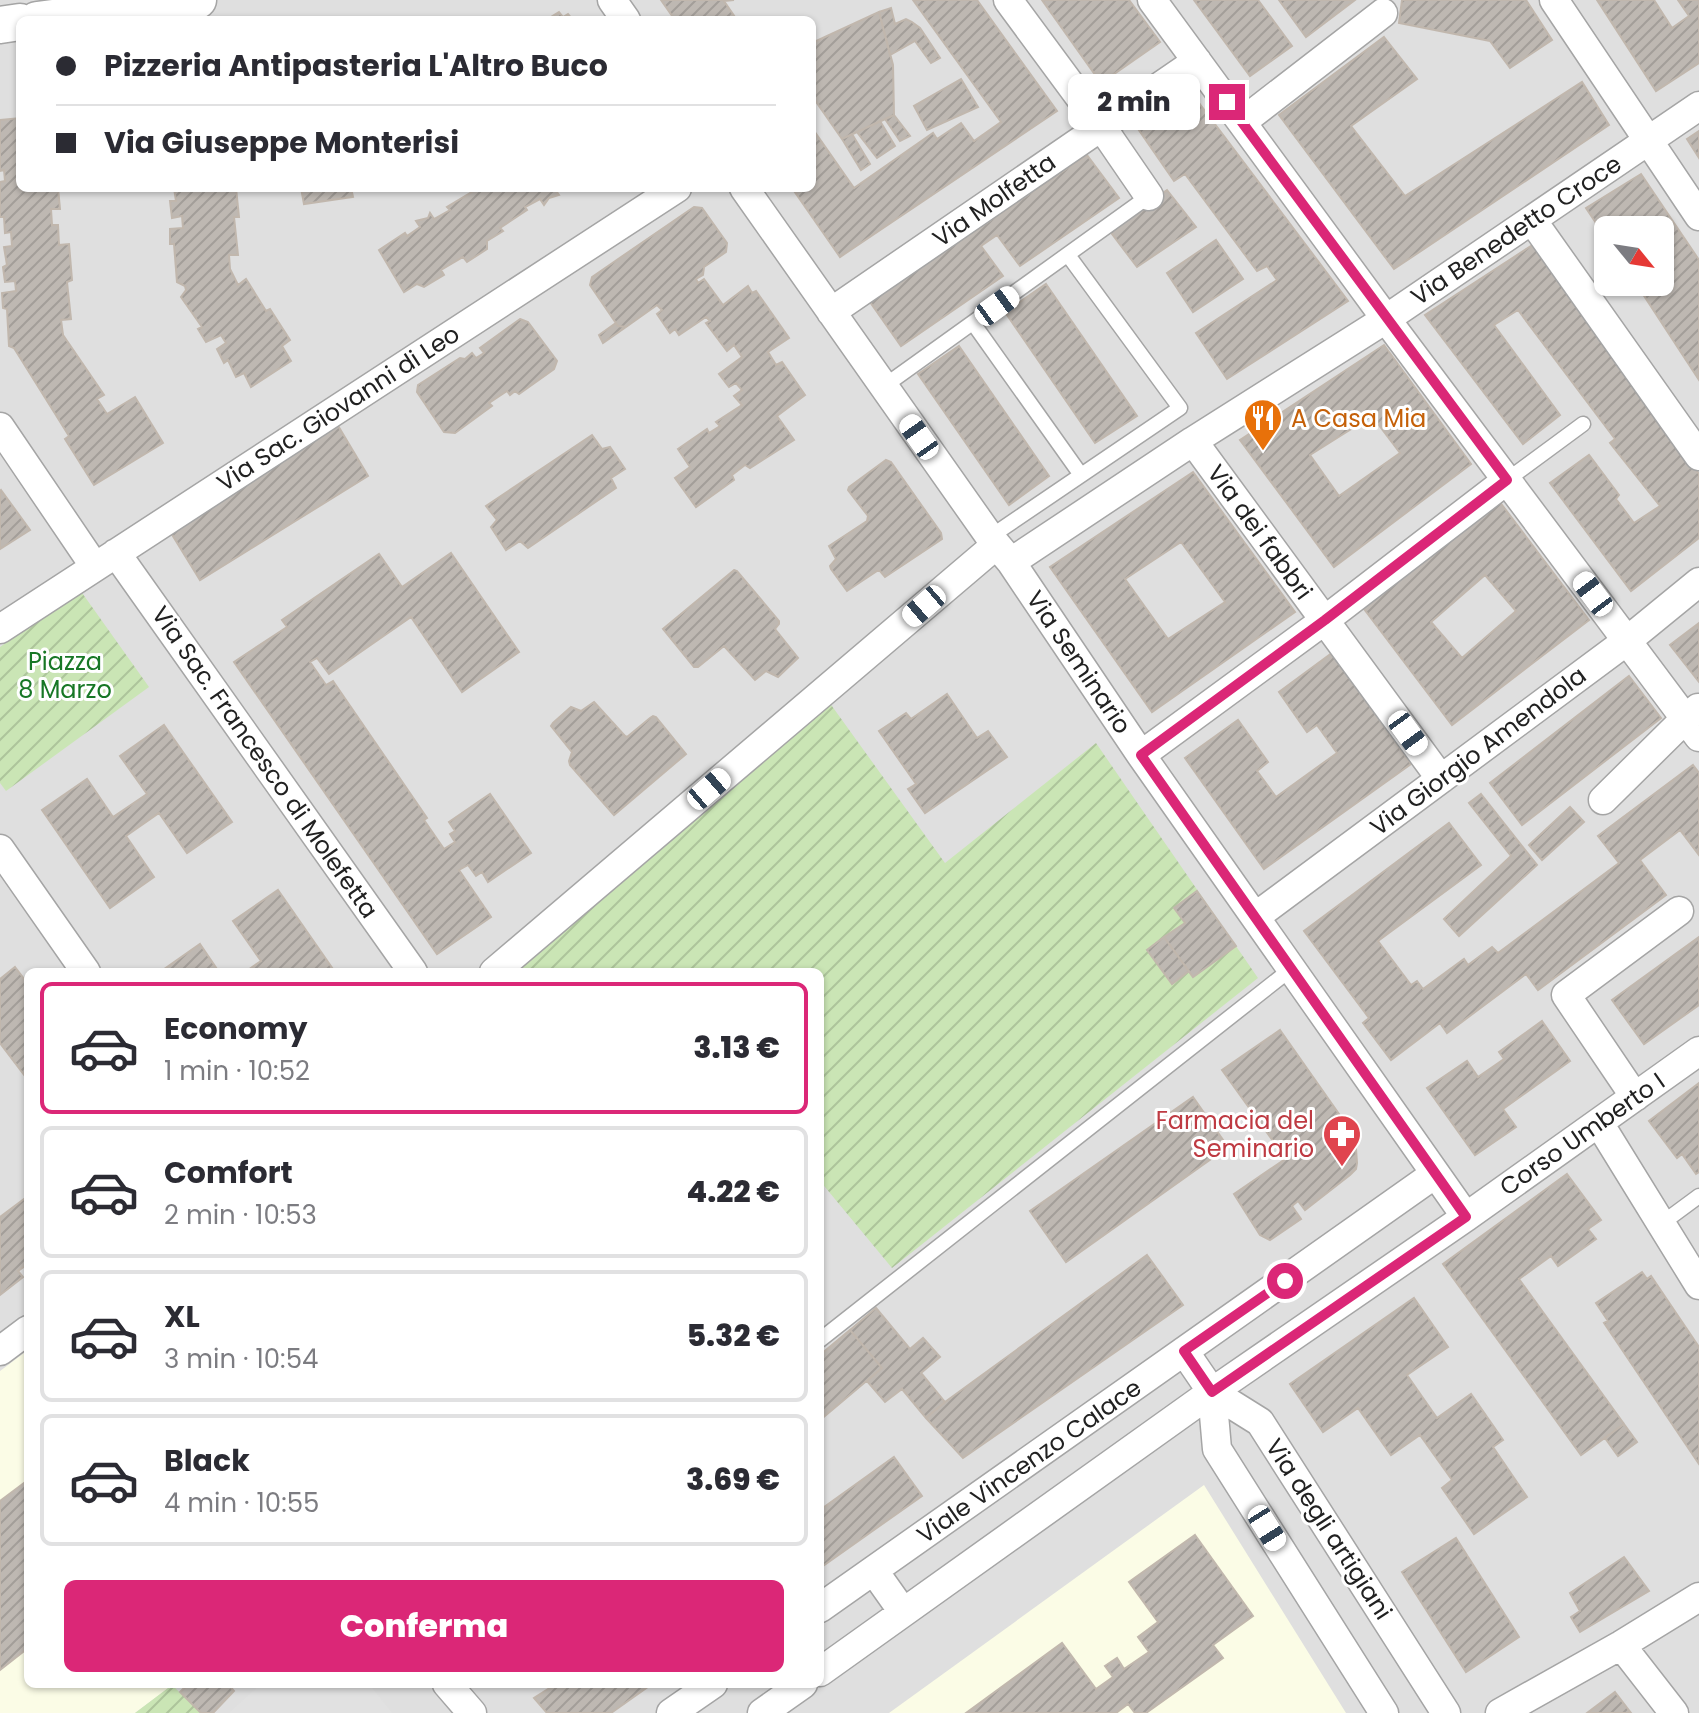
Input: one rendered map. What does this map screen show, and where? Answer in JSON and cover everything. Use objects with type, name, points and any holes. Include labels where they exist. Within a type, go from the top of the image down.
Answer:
[{"type":"street","points":[[69,16],[198,0]]},
{"type":"street","points":[[1008,0],[1149,196]]},
{"type":"street","points":[[1152,0],[1507,480],[1628,640],[1695,721],[1603,800]]},
{"type":"street","points":[[1554,0],[1699,216]]},
{"type":"street","points":[[1242,122],[1383,13]]},
{"type":"street","name":"Via Molfetta","points":[[831,312],[1197,61]]},
{"type":"street","name":"Via Benedetto Croce","points":[[499,968],[999,548],[1193,441],[1386,319],[1699,106]]},
{"type":"street","name":"Via Sac. Giovanni di Leo","points":[[0,629],[671,192]]},
{"type":"street","name":"Via Seminario","points":[[747,192],[1466,1217]]},
{"type":"street","points":[[1532,220],[1699,456]]},
{"type":"street","name":"Via Sac. Francesco di Molefetta","points":[[2,436],[105,560],[410,968]]},
{"type":"street","name":"Via dei fabbri","points":[[1193,441],[1441,779]]},
{"type":"street","points":[[1141,755],[1325,620],[1507,480]]},
{"type":"street","name":"Via Giorgio Amendola","points":[[1255,917],[1628,640],[1699,582]]},
{"type":"street","points":[[0,849],[83,968]]},
{"type":"street","points":[[1635,1097],[1566,995],[1679,911]]},
{"type":"street","name":"Corso Umberto I","points":[[1466,1217],[1699,1051]]},
{"type":"street","points":[[1599,1123],[1699,1285]]},
{"type":"street","name":"Viale Vincenzo Calace","points":[[824,1605],[1435,1174]]},
{"type":"street","name":"Viale Vincenzo Calace","points":[[824,1669],[1212,1392],[1466,1217]]},
{"type":"street","points":[[0,1351],[24,1333]]},
{"type":"street","points":[[1184,1351],[1212,1392],[1217,1449],[1384,1713]]},
{"type":"street","name":"Via degli artigiani","points":[[1212,1392],[1260,1422],[1446,1713]]},
{"type":"street","points":[[874,1571],[903,1612]]},
{"type":"street","points":[[1500,1713],[1699,1597]]},
{"type":"street","points":[[1621,1645],[1674,1713]]},
{"type":"street","points":[[450,1688],[472,1713]]},
{"type":"street","points":[[671,1713],[707,1688]]},
{"type":"street","points":[[762,1713],[797,1688]]},
{"type":"lane","points":[[883,387],[1149,196]]},
{"type":"lane","points":[[999,548],[1081,475],[1180,408],[1068,255]]},
{"type":"lane","points":[[973,323],[1081,475]]},
{"type":"lane","points":[[1507,480],[1583,424]]},
{"type":"lane","points":[[824,1337],[1291,969]]},
{"type":"lane","points":[[1661,1224],[1699,1196]]},
{"type":"shaded area","points":[[0,0],[1699,0],[1699,1713],[0,1713]]},
{"type":"shaded area","points":[[24,1353],[24,1688],[169,1688],[135,1713],[0,1713],[0,1371]]},
{"type":"shaded area","points":[[1204,1485],[1346,1713],[889,1713]]},
{"type":"shaded area","points":[[257,1688],[372,1688],[392,1713],[229,1713]]},
{"type":"green space","name":"Piazza 8 Marzo","points":[[80,590],[149,687],[6,791],[0,783],[0,647]]},
{"type":"green space","points":[[824,695],[945,863],[1096,743],[1258,978],[892,1268],[824,1186],[824,968],[500,968]]},
{"type":"green space","points":[[168,1688],[175,1688],[201,1713],[135,1713]]},
{"type":"building","points":[[661,0],[734,0],[724,1],[734,16],[672,16]]},
{"type":"building","points":[[913,0],[977,0],[1057,111],[840,257],[795,192],[816,192],[816,134],[854,188],[933,133],[937,139],[961,123],[974,141],[1001,122]]},
{"type":"building","points":[[1042,0],[1129,0],[1160,42],[1101,83]]},
{"type":"building","points":[[1194,0],[1258,0],[1292,46],[1250,76]]},
{"type":"building","points":[[1279,0],[1355,0],[1306,37]]},
{"type":"building","points":[[1402,0],[1526,0],[1552,40],[1510,68],[1490,41],[1399,23]]},
{"type":"building","points":[[1597,0],[1654,0],[1672,28],[1689,16],[1678,0],[1699,0],[1699,63],[1656,91]]},
{"type":"building","points":[[891,8],[895,24],[906,19],[920,28],[940,58],[931,63],[915,41],[890,55],[879,12]]},
{"type":"building","points":[[879,12],[893,65],[894,115],[842,139],[816,102],[816,41]]},
{"type":"building","points":[[1384,37],[1417,79],[1351,126],[1405,196],[1582,82],[1609,125],[1394,269],[1279,115]]},
{"type":"building","points":[[961,79],[978,107],[927,130],[914,106]]},
{"type":"building","points":[[1187,87],[1348,301],[1227,379],[1196,333],[1277,280],[1267,266],[1257,271],[1185,174],[1174,181],[1134,123]]},
{"type":"building","points":[[894,115],[910,136],[900,141],[885,119]]},
{"type":"building","points":[[16,118],[16,192],[58,192],[60,209],[51,209],[52,225],[58,225],[59,245],[69,244],[72,280],[67,282],[71,319],[61,320],[63,335],[104,395],[97,399],[107,414],[135,397],[163,443],[94,485],[65,439],[69,436],[14,348],[9,346],[7,309],[3,308],[2,293],[16,291],[15,281],[5,282],[3,267],[7,265],[4,247],[12,246],[11,232],[5,233],[4,217],[0,217],[0,182],[5,181],[4,170],[0,171],[0,120]]},
{"type":"building","points":[[880,121],[895,146],[877,158],[857,132]]},
{"type":"building","points":[[1699,131],[1699,158],[1687,139]]},
{"type":"building","points":[[852,134],[870,164],[861,170],[842,139]]},
{"type":"building","points":[[1087,155],[1119,198],[1020,266],[997,235],[981,246],[1003,276],[901,346],[870,302]]},
{"type":"building","points":[[1641,174],[1669,216],[1594,216],[1594,220],[1586,208]]},
{"type":"building","points":[[1167,190],[1196,227],[1137,267],[1109,230]]},
{"type":"building","points":[[175,192],[236,192],[239,217],[234,217],[238,255],[229,255],[230,269],[238,285],[246,279],[266,311],[270,309],[290,340],[282,346],[291,361],[251,387],[244,373],[236,377],[228,360],[224,363],[217,349],[226,343],[221,335],[206,342],[198,329],[202,327],[181,297],[186,290],[177,282],[174,244],[170,244],[170,229],[183,228],[182,216],[172,218],[170,201],[176,201]]},
{"type":"building","points":[[302,192],[352,192],[353,197],[304,204]]},
{"type":"building","points":[[472,192],[557,192],[559,195],[549,198],[544,205],[540,199],[525,207],[527,210],[487,241],[487,249],[467,262],[463,257],[441,270],[444,275],[424,287],[417,284],[404,292],[379,250],[420,227],[416,221],[428,218],[430,213],[434,219],[450,210],[447,207]]},
{"type":"building","points":[[694,207],[702,208],[727,243],[726,252],[704,267],[703,275],[696,279],[698,283],[704,279],[723,305],[748,286],[752,293],[756,291],[789,338],[768,352],[776,365],[782,362],[805,395],[777,416],[794,440],[750,468],[745,465],[732,475],[734,480],[696,507],[675,478],[690,467],[678,449],[707,429],[709,433],[720,426],[716,422],[742,405],[734,396],[742,390],[736,383],[729,387],[719,374],[742,357],[734,345],[727,351],[706,323],[710,321],[706,317],[679,335],[675,329],[670,333],[657,314],[662,310],[657,305],[626,327],[618,326],[590,285],[592,277]]},
{"type":"building","points":[[1674,223],[1699,260],[1699,380],[1644,296],[1674,296]]},
{"type":"building","points":[[1216,240],[1243,279],[1193,312],[1167,273]]},
{"type":"building","points":[[1534,244],[1699,474],[1699,538],[1631,591],[1550,483],[1589,455],[1619,495],[1616,499],[1634,523],[1660,506],[1610,443],[1615,439],[1518,310],[1494,325],[1560,415],[1523,444],[1425,315]]},
{"type":"building","points":[[1046,284],[1137,416],[1095,443],[1005,312]]},
{"type":"building","points":[[520,319],[528,322],[557,361],[554,369],[519,394],[515,391],[510,395],[507,391],[455,433],[444,432],[417,392],[418,385],[460,358],[465,359],[472,353],[476,358],[484,353],[480,348]]},
{"type":"building","points":[[616,323],[626,327],[603,343],[599,335]]},
{"type":"building","points":[[1384,345],[1471,464],[1334,567],[1240,440]],"holes":[[[1372,416],[1400,453],[1339,496],[1310,455]]]},
{"type":"building","points":[[959,346],[1049,476],[1009,505],[918,374]]},
{"type":"building","points":[[337,424],[368,476],[200,580],[168,528]]},
{"type":"building","points":[[592,435],[602,449],[610,447],[625,469],[611,478],[616,488],[528,548],[520,541],[506,550],[491,527],[497,520],[486,506]]},
{"type":"building","points":[[886,460],[891,462],[941,533],[942,539],[885,577],[877,571],[847,591],[831,569],[836,559],[829,546],[867,521],[868,516],[848,490]]},
{"type":"building","points":[[1193,472],[1295,612],[1152,712],[1050,567]],"holes":[[[1181,542],[1225,602],[1168,639],[1125,579]]]},
{"type":"building","points":[[0,491],[30,530],[0,549]]},
{"type":"building","points":[[1499,501],[1589,620],[1452,725],[1361,605]],"holes":[[[1485,575],[1516,611],[1462,658],[1431,622]]]},
{"type":"building","points":[[451,553],[519,652],[462,692],[411,617],[329,674],[317,658],[310,662],[326,685],[333,681],[427,818],[424,820],[444,849],[455,842],[450,834],[455,831],[449,822],[490,794],[531,853],[488,882],[482,872],[476,876],[468,865],[459,870],[491,917],[437,954],[234,662],[287,627],[282,620],[379,554],[402,587]]},
{"type":"building","points":[[734,570],[779,621],[775,629],[798,658],[778,677],[766,671],[755,680],[724,646],[694,667],[663,629]]},
{"type":"building","points":[[1699,623],[1699,682],[1670,645]]},
{"type":"building","points":[[1332,653],[1411,764],[1264,869],[1185,758],[1238,720],[1268,762],[1257,771],[1276,797],[1337,753],[1317,725],[1307,732],[1279,692]]},
{"type":"building","points":[[1629,676],[1661,718],[1522,825],[1490,783]]},
{"type":"building","points":[[947,694],[977,738],[988,731],[1007,757],[925,813],[908,789],[916,784],[879,731],[906,713],[911,719]]},
{"type":"building","points":[[594,702],[627,737],[650,718],[656,717],[686,754],[614,815],[570,765],[572,752],[551,726],[571,707],[581,711]]},
{"type":"building","points":[[164,725],[232,822],[187,853],[159,813],[126,836],[154,877],[110,908],[42,810],[87,779],[113,817],[147,794],[120,756]]},
{"type":"building","points":[[1693,765],[1699,773],[1699,855],[1680,830],[1640,860],[1666,895],[1538,990],[1526,974],[1447,1033],[1440,1023],[1391,1060],[1363,1023],[1369,1018],[1304,931],[1449,823],[1481,865],[1378,941],[1411,985],[1417,981],[1423,989],[1464,959],[1468,965],[1492,947],[1498,953],[1619,863],[1598,836]]},
{"type":"building","points":[[1481,794],[1537,865],[1459,936],[1444,919],[1511,856],[1469,803]]},
{"type":"building","points":[[1570,807],[1584,822],[1542,860],[1529,845]]},
{"type":"building","points":[[278,890],[332,968],[251,968],[261,961],[233,921]]},
{"type":"building","points":[[1197,891],[1236,946],[1193,977],[1164,937],[1185,923],[1174,908]]},
{"type":"building","points":[[1164,937],[1189,971],[1172,984],[1147,950]]},
{"type":"building","points":[[1699,937],[1699,1005],[1644,1044],[1612,1000]]},
{"type":"building","points":[[200,944],[216,968],[166,968]]},
{"type":"building","points":[[15,967],[24,979],[24,1075],[0,1043],[0,979]]},
{"type":"building","points":[[1542,1021],[1570,1061],[1503,1109],[1516,1127],[1475,1155],[1427,1088],[1467,1061],[1478,1077],[1504,1059],[1499,1052]]},
{"type":"building","points":[[1280,1030],[1339,1114],[1326,1124],[1342,1149],[1351,1143],[1356,1149],[1357,1163],[1350,1175],[1305,1210],[1298,1201],[1292,1206],[1301,1219],[1270,1240],[1260,1235],[1234,1194],[1291,1155],[1286,1149],[1281,1152],[1222,1070]]},
{"type":"building","points":[[1699,1083],[1699,1172],[1696,1174],[1682,1154],[1677,1158],[1649,1121]]},
{"type":"building","points":[[1193,1097],[1228,1147],[1066,1262],[1030,1211]]},
{"type":"building","points":[[1567,1174],[1601,1220],[1588,1229],[1596,1239],[1558,1266],[1551,1256],[1519,1279],[1624,1424],[1581,1455],[1443,1264]]},
{"type":"building","points":[[24,1199],[24,1267],[18,1271],[23,1277],[0,1295],[0,1217]]},
{"type":"building","points":[[1147,1255],[1183,1305],[963,1458],[926,1418],[945,1402]]},
{"type":"building","points":[[1642,1272],[1647,1279],[1651,1276],[1699,1347],[1699,1464],[1604,1323],[1608,1321],[1596,1303]]},
{"type":"building","points":[[1414,1298],[1448,1347],[1407,1375],[1437,1418],[1471,1394],[1503,1440],[1493,1447],[1527,1497],[1474,1534],[1442,1488],[1452,1480],[1420,1435],[1391,1455],[1358,1408],[1323,1432],[1290,1384]]},
{"type":"building","points":[[876,1308],[910,1349],[923,1338],[940,1357],[921,1373],[945,1402],[926,1418],[902,1389],[885,1402],[867,1381],[882,1368],[850,1330]]},
{"type":"building","points":[[850,1330],[882,1368],[824,1417],[824,1352]]},
{"type":"building","points":[[1624,1424],[1637,1442],[1618,1456],[1605,1438]]},
{"type":"building","points":[[894,1457],[922,1496],[824,1565],[824,1507]]},
{"type":"building","points":[[24,1483],[24,1651],[0,1670],[0,1501]]},
{"type":"building","points":[[1195,1535],[1253,1616],[1213,1645],[1223,1658],[1146,1713],[1135,1713],[1128,1704],[1116,1713],[966,1713],[1062,1643],[1096,1689],[1113,1677],[1105,1666],[1117,1658],[1124,1669],[1149,1652],[1138,1637],[1158,1622],[1129,1582]]},
{"type":"building","points":[[1456,1538],[1519,1637],[1466,1672],[1402,1572]]},
{"type":"building","points":[[1624,1557],[1649,1591],[1580,1632],[1571,1617],[1580,1611],[1570,1593]]},
{"type":"building","points":[[184,1688],[231,1688],[234,1691],[213,1713],[201,1713],[180,1692]]},
{"type":"building","points":[[550,1688],[646,1688],[611,1713],[547,1713],[534,1698]]},
{"type":"building","points":[[1615,1692],[1631,1713],[1587,1713]]},
{"type":"place","name":"A Casa Mia","points":[[1263,452]]},
{"type":"place","name":"Farmacia del Seminario","points":[[1342,1168]]},
{"type":"route","points":[[1227,102],[1507,480],[1325,620],[1141,755],[1466,1217],[1212,1392],[1184,1351],[1285,1281]]}]
